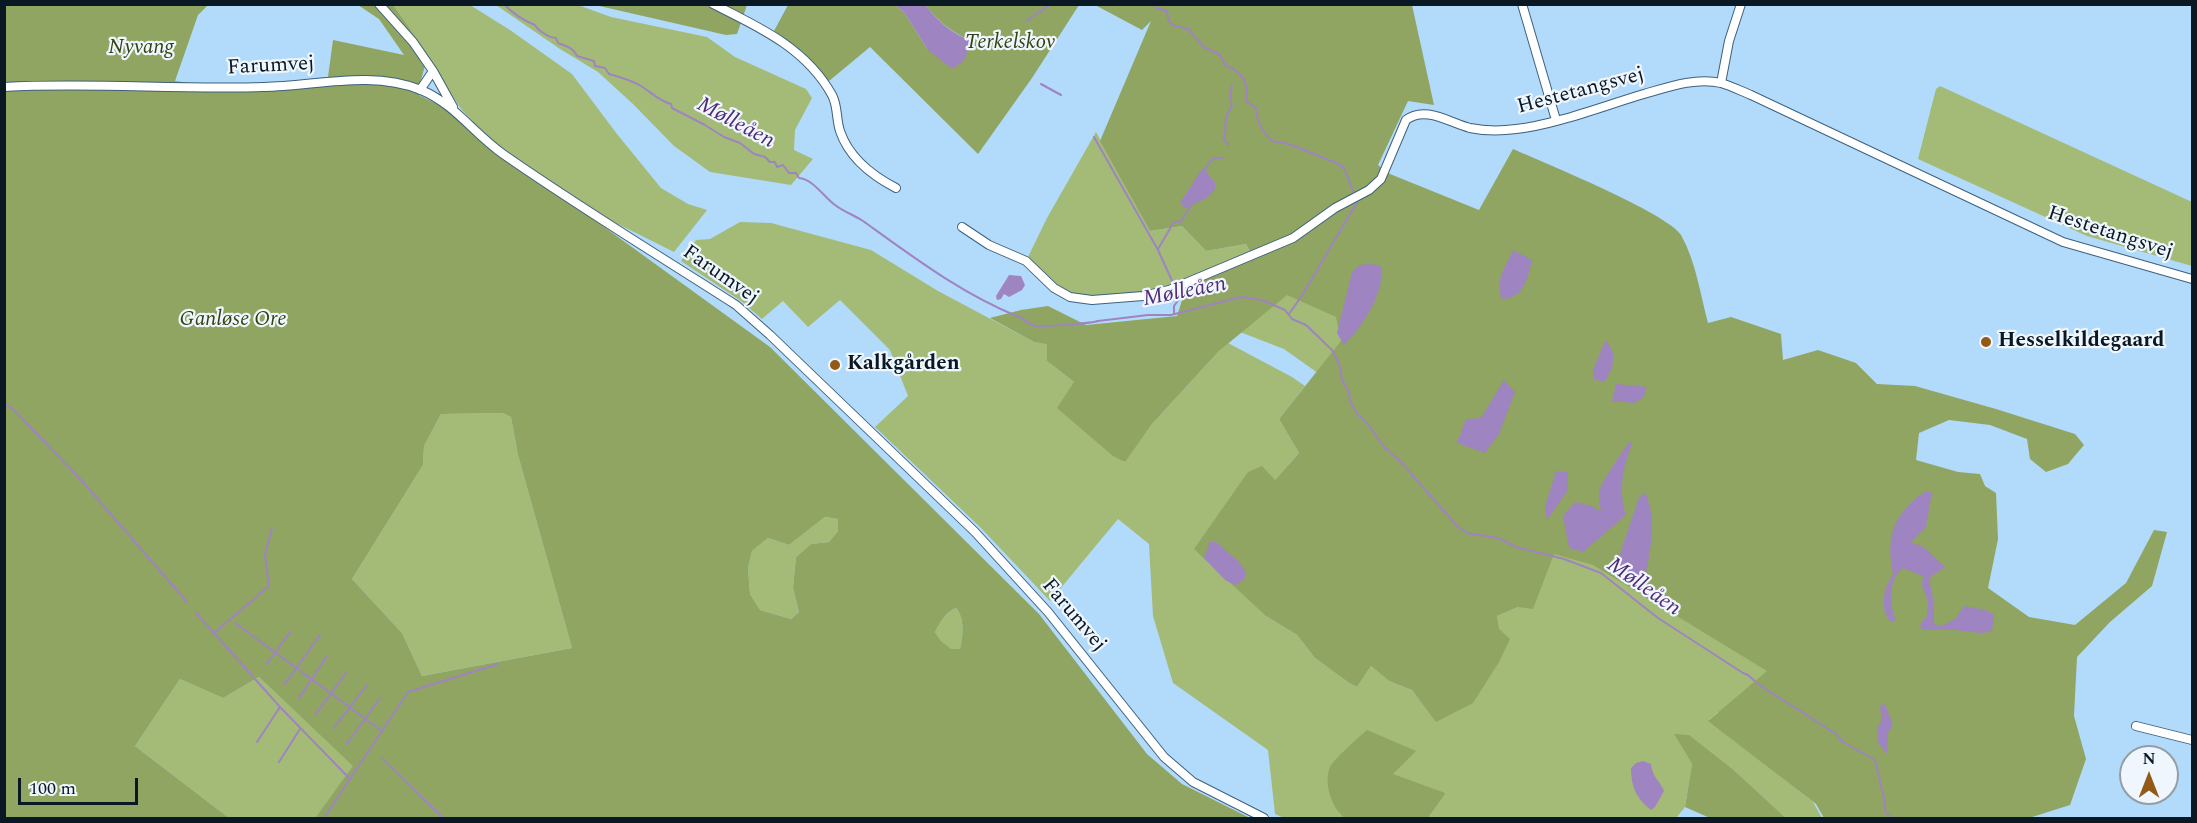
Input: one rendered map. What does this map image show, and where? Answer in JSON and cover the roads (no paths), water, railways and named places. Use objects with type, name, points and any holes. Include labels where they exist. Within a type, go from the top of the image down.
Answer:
[{"type":"street","points":[[379,4],[413,42],[433,71],[454,110]]},
{"type":"street","points":[[713,4],[764,29],[804,58],[832,95],[837,110],[838,128],[846,145],[859,163],[896,188]]},
{"type":"street","points":[[1522,4],[1556,120]]},
{"type":"street","points":[[1721,83],[1729,40],[1741,4]]},
{"type":"street","points":[[420,90],[433,71]]},
{"type":"street","name":"Farumvej","points":[[4,87],[55,84],[266,87],[372,79],[420,90],[438,98],[484,139],[535,176],[736,305],[975,532],[1048,612],[1164,757],[1193,782],[1264,819]]},
{"type":"street","name":"Hestetangsvej","points":[[962,227],[989,244],[1026,261],[1054,288],[1070,297],[1092,300],[1143,296],[1169,290],[1293,238],[1335,208],[1369,190],[1381,179],[1406,120],[1413,115],[1423,113],[1471,128],[1495,131],[1533,127],[1687,83],[1703,81],[1721,83],[2063,242],[2193,279]]},
{"type":"street","points":[[2136,726],[2193,740]]},
{"type":"waterway","name":"Mølleåen","points":[[504,4],[544,34],[556,38],[558,43],[572,49],[577,56],[594,61],[595,66],[605,68],[609,74],[645,88],[659,99],[671,104],[672,108],[724,137],[740,143],[754,154],[775,162],[777,167],[783,165],[789,173],[796,173],[799,178],[809,182],[838,207],[863,221],[938,274],[1033,325],[1068,325],[1148,315],[1171,315],[1241,297],[1262,300],[1285,310],[1292,319],[1306,325],[1332,350],[1339,363],[1350,402],[1359,416],[1368,424],[1385,448],[1400,461],[1458,527],[1467,533],[1498,538],[1516,547],[1564,559],[1601,573],[1658,618],[1748,675],[1758,684],[1836,734],[1843,742],[1875,760],[1885,802],[1885,812],[1893,818]]},
{"type":"waterway","points":[[1026,21],[1051,4]]},
{"type":"waterway","points":[[1155,4],[1157,8],[1167,11],[1172,25],[1188,29],[1204,47],[1220,55],[1226,66],[1240,75],[1245,83],[1246,101],[1256,108],[1259,122],[1272,141],[1289,144],[1339,164],[1345,170],[1354,194]]},
{"type":"waterway","points":[[1041,84],[1061,95]]},
{"type":"waterway","points":[[1229,145],[1223,139],[1226,117],[1232,105],[1230,96],[1232,85]]},
{"type":"waterway","points":[[1094,137],[1158,250],[1174,285]]},
{"type":"waterway","points":[[1203,172],[1213,158],[1223,158]]},
{"type":"waterway","points":[[1289,314],[1357,202]]},
{"type":"waterway","points":[[1158,249],[1174,222],[1180,222],[1191,206]]},
{"type":"waterway","points":[[1174,314],[1174,306],[1179,299],[1177,293]]},
{"type":"waterway","points":[[4,403],[14,410],[82,481],[187,602]]},
{"type":"waterway","points":[[214,633],[269,586],[265,555],[272,528]]},
{"type":"waterway","points":[[196,613],[280,707],[350,779]]},
{"type":"waterway","points":[[235,623],[382,731]]},
{"type":"waterway","points":[[266,665],[291,631]]},
{"type":"waterway","points":[[284,685],[320,635]]},
{"type":"waterway","points":[[299,698],[327,656]]},
{"type":"waterway","points":[[324,818],[408,692],[498,664]]},
{"type":"waterway","points":[[315,715],[346,673]]},
{"type":"waterway","points":[[334,728],[367,685]]},
{"type":"waterway","points":[[346,745],[380,698]]},
{"type":"waterway","points":[[257,742],[280,707]]},
{"type":"waterway","points":[[279,762],[300,729]]},
{"type":"waterway","points":[[382,758],[443,818]]},
{"type":"place","name":"Hesselkildegaard","points":[[1986,342]]},
{"type":"place","name":"Kalkgården","points":[[835,365]]},
{"type":"park label","name":"Terkelskov","points":[[1010,44]]},
{"type":"park label","name":"Nyvang","points":[[141,49]]},
{"type":"park label","name":"Ganløse Ore","points":[[233,321]]}]
